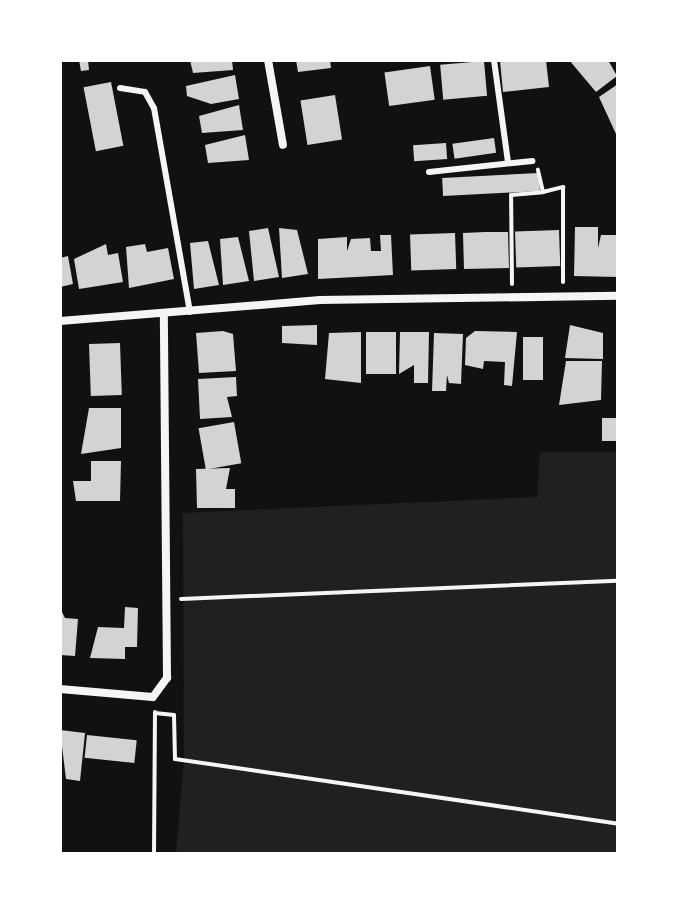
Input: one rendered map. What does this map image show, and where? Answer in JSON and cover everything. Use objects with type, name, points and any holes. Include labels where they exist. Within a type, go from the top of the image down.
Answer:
[{"type":"street","points":[[268,60],[283,145]]},
{"type":"street","points":[[60,321],[512,296],[618,296]]},
{"type":"street","points":[[60,689],[153,697],[167,678],[169,601],[164,314]]},
{"type":"lane","points":[[494,60],[508,162]]},
{"type":"lane","points":[[120,88],[145,92],[154,108],[190,312]]},
{"type":"lane","points":[[429,172],[532,161]]},
{"type":"path","points":[[532,161],[543,192]]},
{"type":"path","points":[[512,296],[511,195],[563,187],[563,296]]},
{"type":"path","points":[[169,601],[618,581]]},
{"type":"path","points":[[153,697],[154,854]]},
{"type":"path","points":[[155,713],[174,715],[175,759],[618,824]]},
{"type":"shaded area","points":[[540,452],[618,452],[618,854],[176,852],[184,759],[183,513],[537,497]]},
{"type":"building","points":[[79,60],[88,60],[89,70],[81,71]]},
{"type":"building","points":[[190,60],[232,60],[233,70],[193,73]]},
{"type":"building","points":[[296,60],[330,60],[331,68],[298,72]]},
{"type":"building","points":[[546,60],[549,87],[503,92],[500,61]]},
{"type":"building","points":[[569,60],[608,60],[617,76],[596,92]]},
{"type":"building","points":[[484,61],[487,96],[443,100],[440,65]]},
{"type":"building","points":[[430,66],[435,100],[389,106],[384,72]]},
{"type":"building","points":[[235,75],[239,99],[211,104],[187,96],[186,86]]},
{"type":"building","points":[[111,82],[123,146],[96,151],[84,87]]},
{"type":"building","points":[[618,84],[618,132],[616,134],[599,97]]},
{"type":"building","points":[[335,95],[342,139],[307,145],[300,100]]},
{"type":"building","points":[[239,105],[243,130],[202,133],[199,116]]},
{"type":"building","points":[[245,135],[249,160],[208,163],[205,145]]},
{"type":"building","points":[[494,138],[496,153],[454,159],[452,144]]},
{"type":"building","points":[[446,143],[447,159],[414,161],[413,145]]},
{"type":"building","points":[[539,173],[540,191],[443,196],[442,178]]},
{"type":"building","points":[[575,227],[598,227],[598,248],[601,235],[618,235],[618,277],[574,276]]},
{"type":"building","points":[[268,228],[279,277],[254,281],[249,231]]},
{"type":"building","points":[[279,228],[297,230],[308,274],[282,278]]},
{"type":"building","points":[[559,230],[560,266],[516,268],[515,232]]},
{"type":"building","points":[[508,232],[509,268],[464,269],[463,233]]},
{"type":"building","points":[[455,233],[456,269],[411,271],[410,235]]},
{"type":"building","points":[[380,235],[391,235],[393,275],[318,279],[318,239],[347,237],[347,251],[351,239],[370,238],[371,251],[381,251]]},
{"type":"building","points":[[238,237],[249,281],[223,285],[220,239]]},
{"type":"building","points":[[208,241],[219,285],[194,289],[190,243]]},
{"type":"building","points":[[106,244],[108,255],[118,253],[123,282],[79,289],[74,259]]},
{"type":"building","points":[[145,244],[147,252],[168,248],[174,279],[129,288],[126,247]]},
{"type":"building","points":[[68,256],[73,284],[60,287],[60,258]]},
{"type":"building","points":[[317,325],[317,345],[282,343],[282,326]]},
{"type":"building","points":[[570,325],[603,333],[603,359],[565,358]]},
{"type":"building","points":[[223,331],[233,334],[236,371],[199,373],[196,333]]},
{"type":"building","points":[[475,331],[517,332],[512,386],[504,385],[505,362],[484,361],[483,369],[465,365],[466,338]]},
{"type":"building","points":[[361,332],[361,383],[325,379],[329,333]]},
{"type":"building","points":[[366,332],[396,332],[396,374],[366,374]]},
{"type":"building","points":[[400,332],[429,332],[428,383],[414,383],[414,365],[399,374]]},
{"type":"building","points":[[434,333],[463,334],[461,384],[449,383],[447,375],[446,391],[432,391]]},
{"type":"building","points":[[523,337],[543,337],[543,380],[523,380]]},
{"type":"building","points":[[120,343],[122,395],[91,396],[89,344]]},
{"type":"building","points":[[566,361],[602,361],[601,400],[559,405]]},
{"type":"building","points":[[236,377],[237,396],[227,397],[232,417],[200,419],[198,379]]},
{"type":"building","points":[[89,408],[121,408],[121,448],[81,454]]},
{"type":"building","points":[[602,418],[618,418],[618,441],[602,441]]},
{"type":"building","points":[[234,422],[241,463],[206,470],[199,428]]},
{"type":"building","points":[[91,461],[121,461],[120,501],[76,501],[73,481],[91,481]]},
{"type":"building","points":[[230,468],[226,489],[235,489],[235,508],[197,508],[196,469]]},
{"type":"building","points":[[125,607],[138,608],[137,647],[125,647],[125,659],[90,658],[98,627],[124,628]]},
{"type":"building","points":[[60,608],[65,618],[78,619],[75,656],[60,655]]},
{"type":"building","points":[[60,730],[85,733],[80,781],[66,779]]},
{"type":"building","points":[[87,735],[137,740],[134,763],[85,758]]}]
